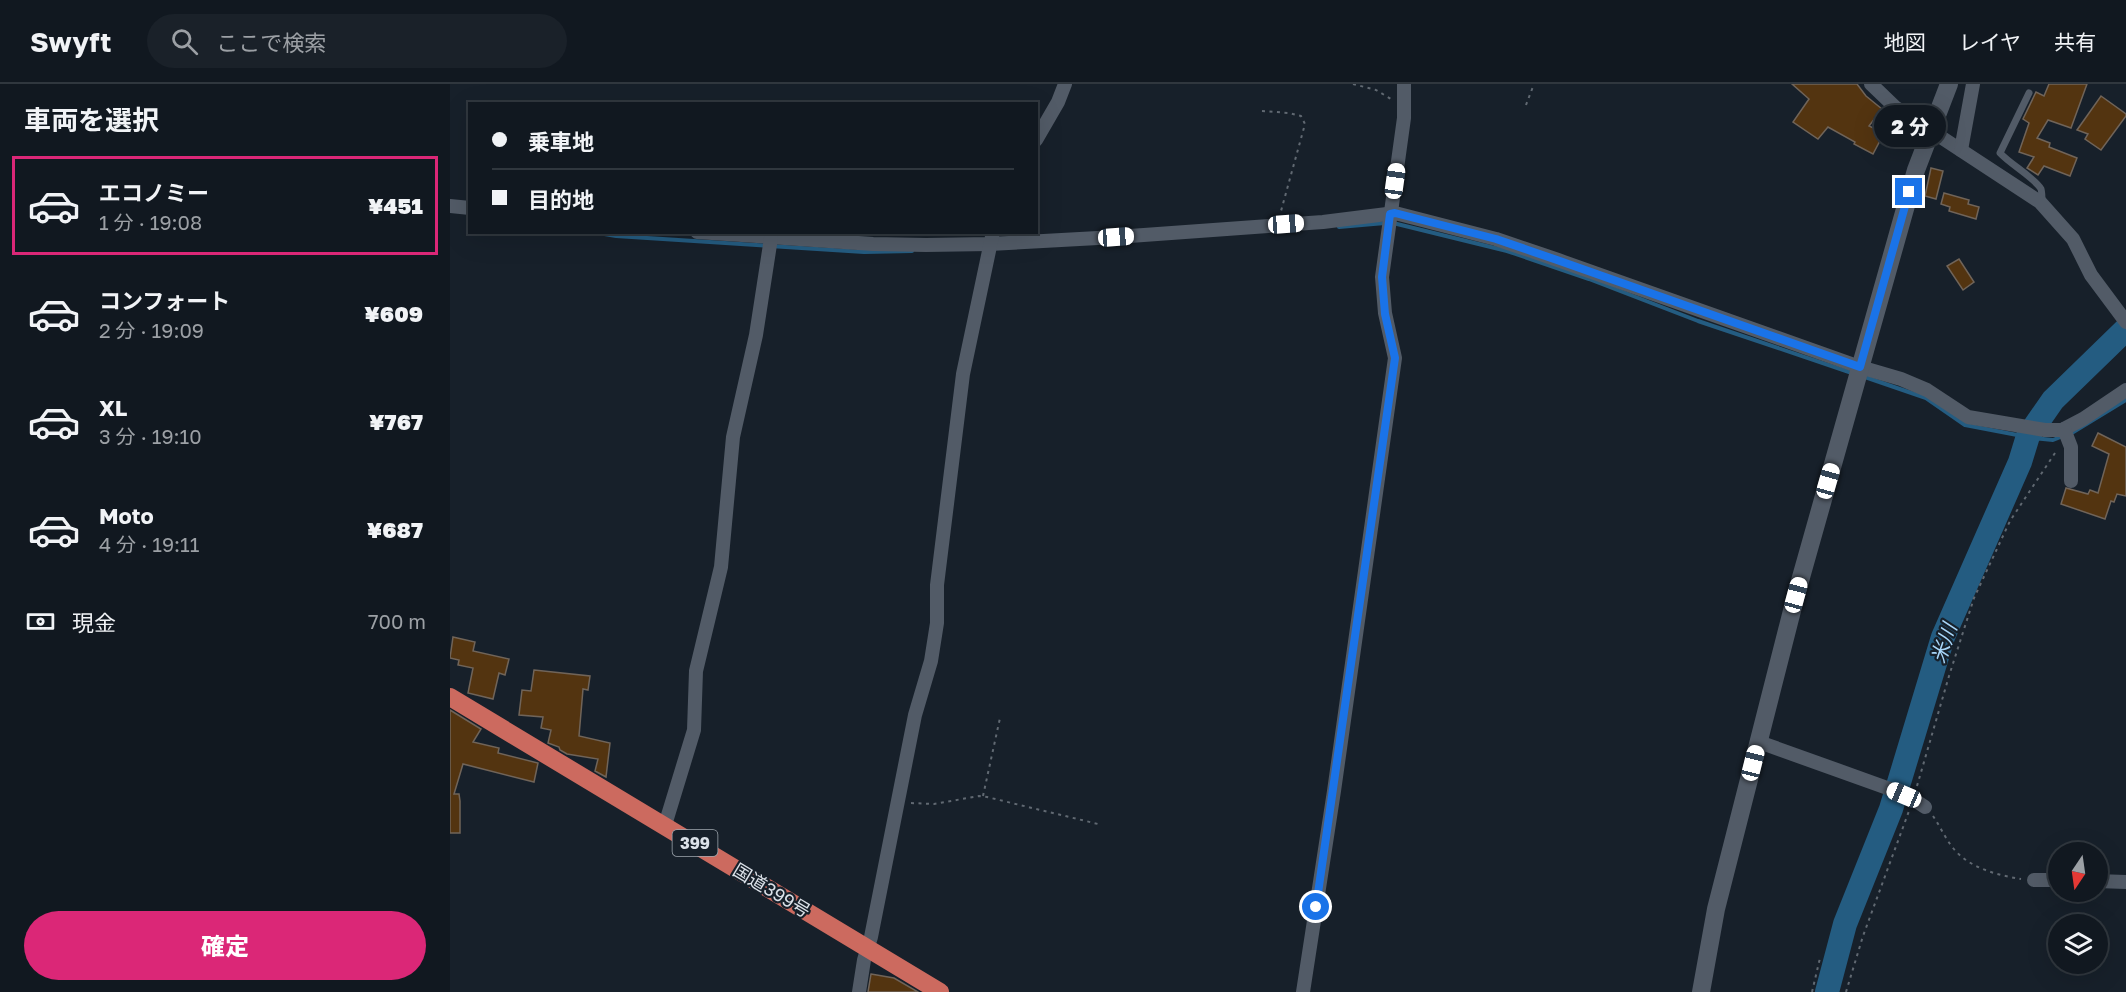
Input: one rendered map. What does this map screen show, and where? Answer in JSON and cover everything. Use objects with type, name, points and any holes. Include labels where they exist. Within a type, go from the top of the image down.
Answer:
[{"type":"highway","name":"国道399号","points":[[450,697],[940,992]]},
{"type":"street","points":[[1038,137],[1058,102],[1065,84]]},
{"type":"street","points":[[1303,992],[1336,780],[1395,358],[1385,314],[1382,277],[1403,129],[1404,84]]},
{"type":"street","points":[[1871,84],[1895,107],[2042,204],[2073,239],[2091,276],[2122,318]]},
{"type":"street","points":[[1701,992],[1716,909],[1796,595],[1916,170],[1949,84]]},
{"type":"street","points":[[1961,150],[1973,84]]},
{"type":"street","points":[[450,206],[468,208]]},
{"type":"street","points":[[711,234],[770,243],[990,245],[1286,224],[1389,220],[1395,213],[1496,239],[1860,367],[1901,379],[1927,390],[1968,417],[2067,435]]},
{"type":"street","points":[[665,825],[694,730],[696,671],[721,567],[733,437],[756,335],[770,243]]},
{"type":"street","points":[[859,992],[917,705],[932,661],[937,623],[937,585],[963,374],[990,245]]},
{"type":"street","points":[[2067,435],[2083,419],[2126,390]]},
{"type":"street","points":[[2067,435],[2072,457],[2071,481]]},
{"type":"street","points":[[1759,742],[1890,789],[1925,807]]},
{"type":"street","points":[[2034,880],[2048,880]]},
{"type":"street","points":[[2108,881],[2126,882]]},
{"type":"lane","points":[[2029,93],[2000,153],[2041,189],[2042,204]]},
{"type":"path","points":[[1353,84],[1376,90],[1404,106]]},
{"type":"path","points":[[1526,105],[1534,84]]},
{"type":"path","points":[[1262,111],[1301,116],[1305,124],[1281,213],[1286,224]]},
{"type":"path","points":[[1846,992],[1974,598],[2010,521],[2067,435]]},
{"type":"path","points":[[983,796],[1000,718]]},
{"type":"path","points":[[896,802],[934,804],[983,796],[1098,824]]},
{"type":"path","points":[[1925,807],[1953,848],[1966,861],[1992,872],[2034,880]]},
{"type":"path","points":[[1812,992],[1820,958]]},
{"type":"building","points":[[1792,84],[1857,84],[1866,96],[1882,109],[1869,126],[1884,133],[1873,154],[1828,127],[1818,139],[1793,122],[1809,99]]},
{"type":"building","points":[[2049,84],[2087,84],[2071,128],[2048,120],[2037,138],[2050,143],[2049,147],[2077,158],[2070,176],[2044,166],[2038,175],[2027,168],[2034,157],[2019,152],[2029,123],[2023,119],[2036,92],[2044,96]]},
{"type":"building","points":[[2101,96],[2126,116],[2101,150],[2085,139],[2088,134],[2077,130]]},
{"type":"building","points":[[1931,168],[1943,171],[1936,199],[1925,196]]},
{"type":"building","points":[[1944,193],[1969,200],[1968,204],[1979,207],[1976,219],[1949,211],[1950,207],[1941,204]]},
{"type":"building","points":[[1959,259],[1974,282],[1963,290],[1947,266]]},
{"type":"building","points":[[2098,433],[2126,447],[2126,496],[2117,494],[2114,502],[2111,501],[2105,519],[2061,504],[2066,488],[2088,494],[2090,490],[2098,493],[2109,454],[2092,446]]},
{"type":"building","points":[[453,637],[475,642],[473,651],[509,659],[505,675],[499,673],[493,699],[468,693],[473,668],[458,665],[459,660],[450,658]]},
{"type":"building","points":[[534,670],[590,676],[588,690],[583,689],[579,736],[610,743],[606,777],[595,771],[598,759],[567,754],[559,747],[548,743],[551,730],[541,728],[543,717],[519,715],[522,690],[531,691]]},
{"type":"building","points":[[450,710],[481,729],[473,742],[499,748],[498,753],[538,763],[534,782],[463,764],[454,794],[459,794],[460,833],[450,833]]},
{"type":"building","points":[[871,974],[894,978],[918,992],[868,992]]},
{"type":"waterway","points":[[1339,227],[1385,223]]},
{"type":"waterway","points":[[1393,223],[1507,251],[1589,279],[1698,321],[1852,373]]},
{"type":"waterway","points":[[604,234],[864,252],[912,251]]},
{"type":"waterway","name":"米川","points":[[1827,992],[1845,924],[1891,809],[1943,637],[2020,462],[2028,436],[2053,400],[2126,329]]},
{"type":"waterway","points":[[1862,376],[1926,398],[1965,425],[2033,438],[2053,440],[2063,436]]},
{"type":"waterway","points":[[2070,434],[2126,400]]},
{"type":"route","points":[[1316,907],[1395,358],[1385,314],[1382,277],[1390,214],[1395,213],[1496,239],[1860,367],[1909,192]]}]
